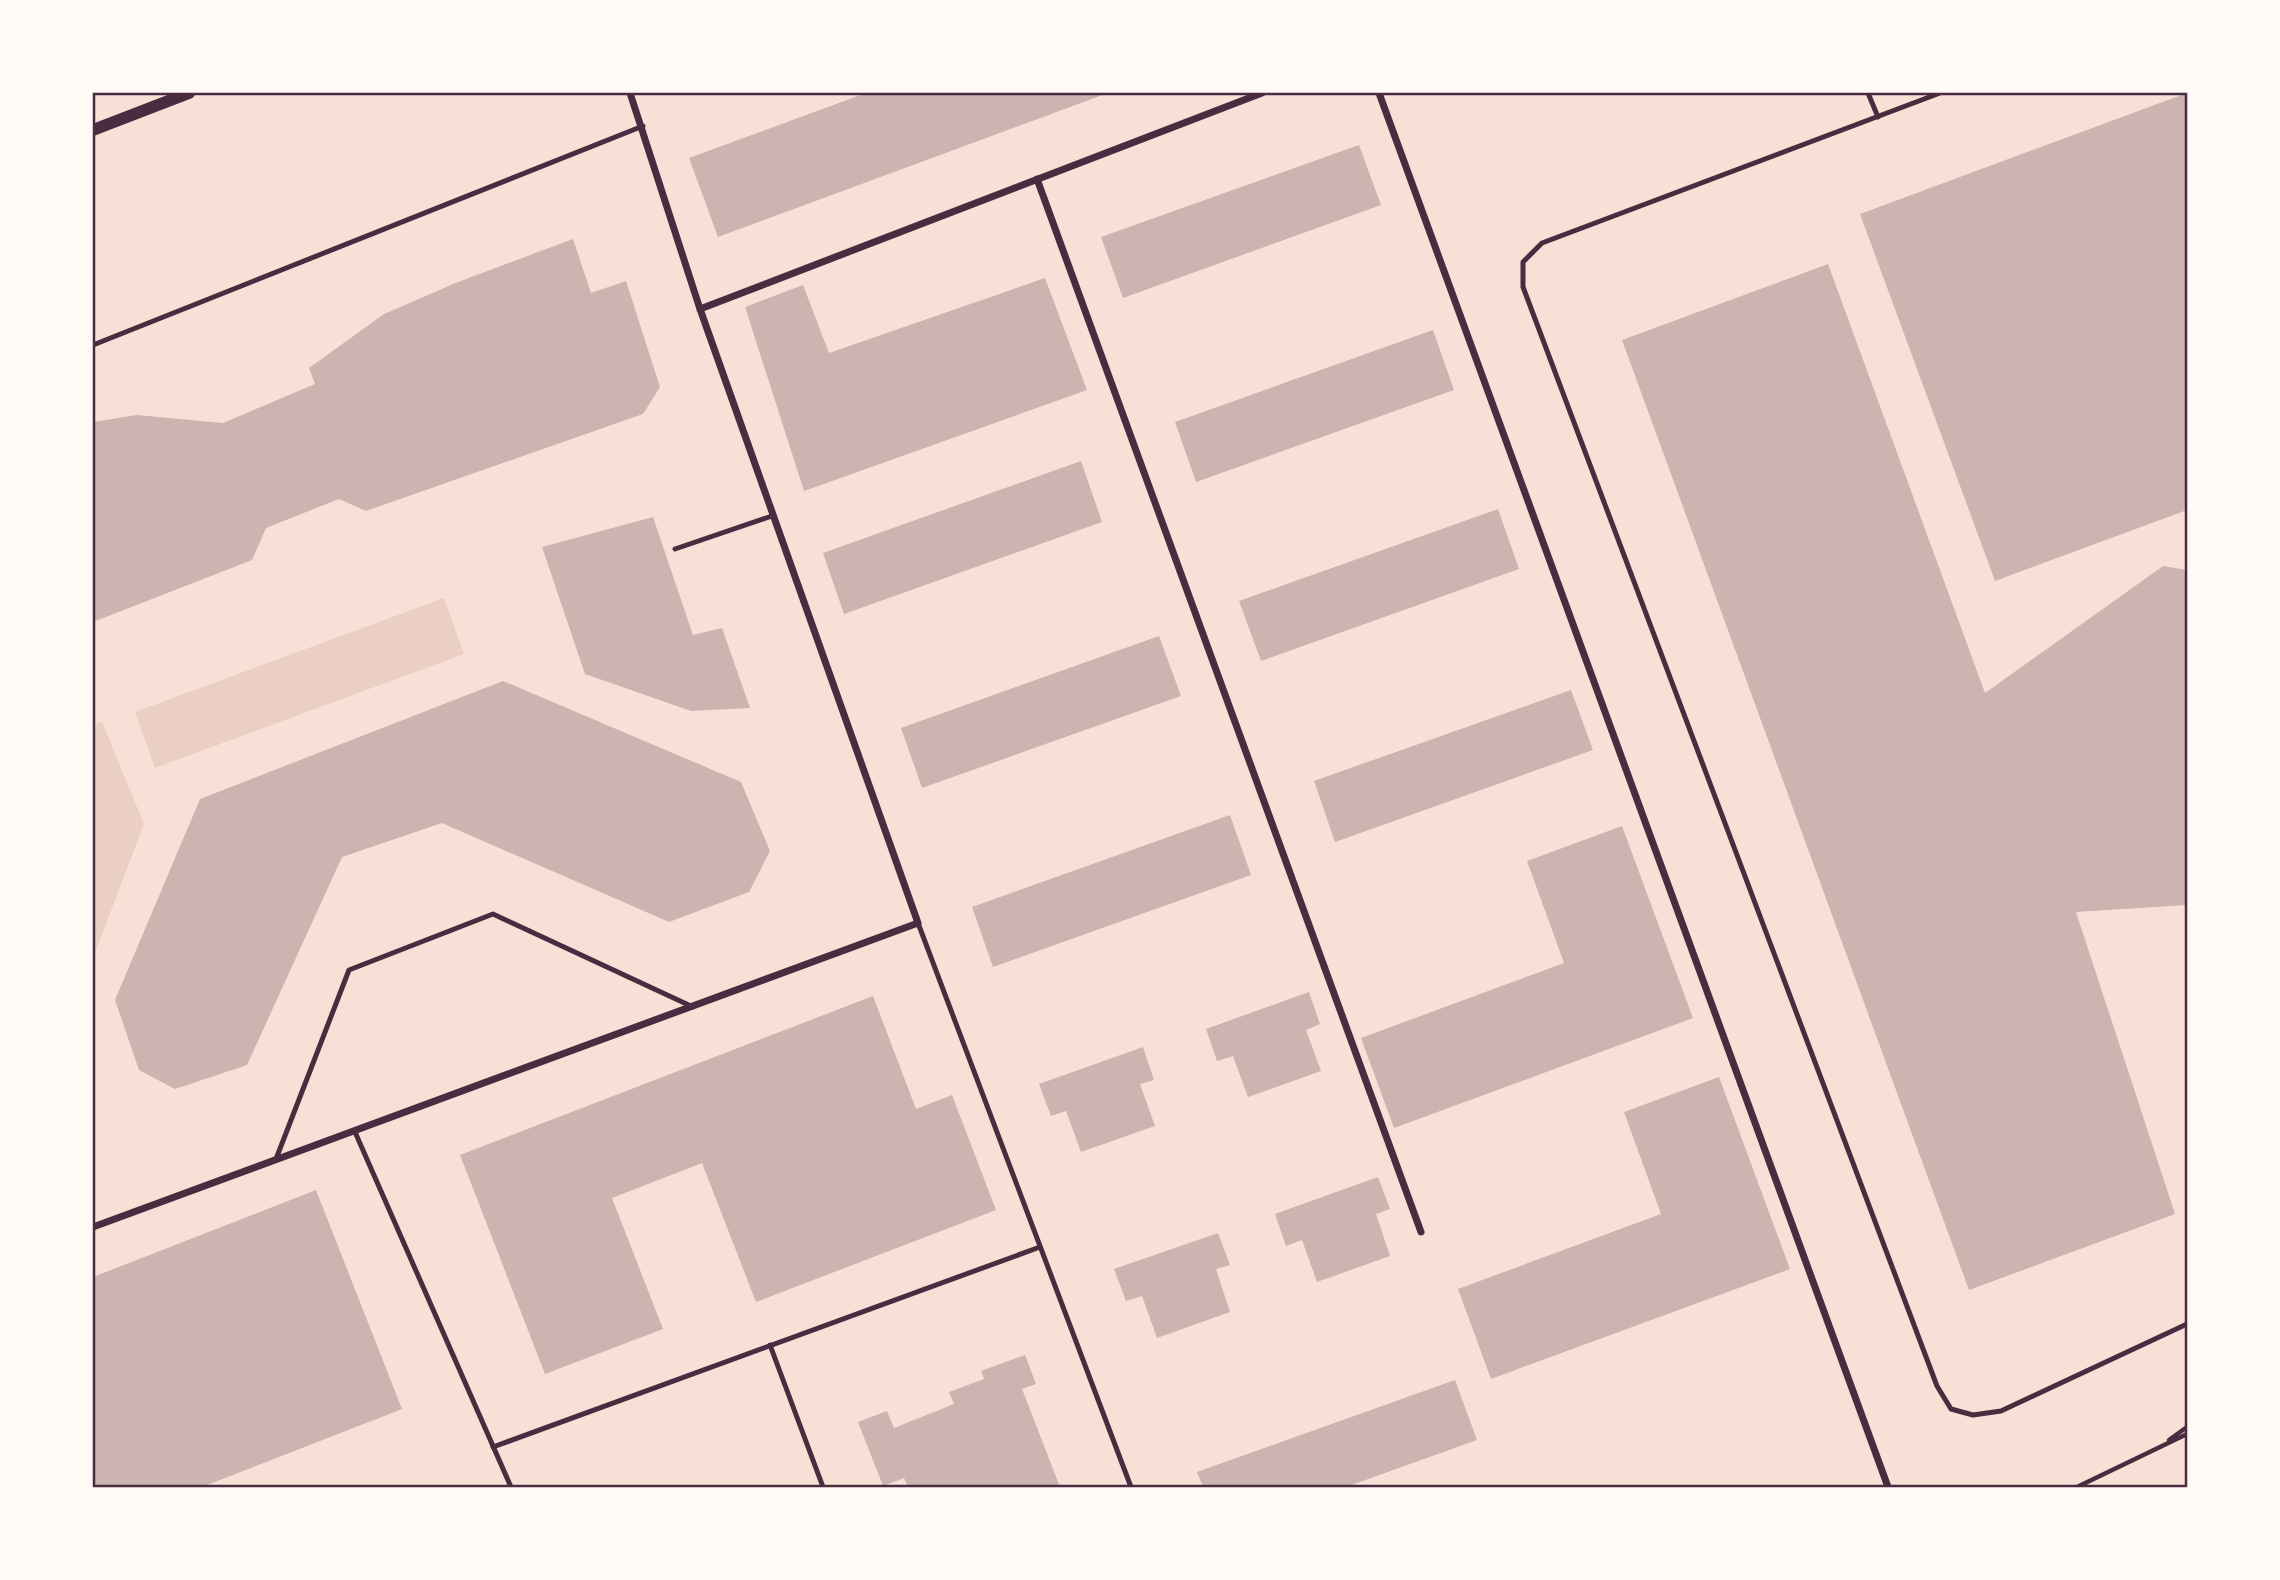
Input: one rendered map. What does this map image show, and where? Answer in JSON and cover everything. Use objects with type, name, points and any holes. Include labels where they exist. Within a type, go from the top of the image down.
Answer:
[{"type":"street","points":[[93,130],[190,93]]},
{"type":"street","points":[[94,1224],[276,1161],[918,923],[700,309],[643,126],[630,93]]},
{"type":"street","points":[[700,309],[1262,93]]},
{"type":"street","points":[[1379,93],[1888,1487]]},
{"type":"street","points":[[1037,179],[1421,1232]]},
{"type":"lane","points":[[1868,93],[1878,117]]},
{"type":"lane","points":[[1940,93],[1542,243],[1523,262],[1523,287],[1937,1385],[1951,1409],[1973,1415],[2001,1411],[2187,1324]]},
{"type":"lane","points":[[93,345],[643,126]]},
{"type":"lane","points":[[675,549],[772,516]]},
{"type":"lane","points":[[276,1161],[349,970],[493,914],[693,1007]]},
{"type":"lane","points":[[918,923],[1131,1487]]},
{"type":"lane","points":[[355,1132],[511,1487]]},
{"type":"lane","points":[[493,1447],[1040,1247]]},
{"type":"lane","points":[[770,1345],[823,1487]]},
{"type":"path","points":[[2157,1448],[2187,1427]]},
{"type":"path","points":[[2077,1487],[2187,1434]]},
{"type":"shaded area","points":[[444,598],[464,654],[155,768],[135,712]]},
{"type":"shaded area","points":[[102,722],[144,824],[93,958],[93,725]]},
{"type":"building","points":[[866,93],[1108,93],[718,237],[689,158]]},
{"type":"building","points":[[2187,93],[2187,510],[1995,581],[1860,214]]},
{"type":"building","points":[[1359,145],[1381,205],[1123,298],[1101,237]]},
{"type":"building","points":[[573,239],[591,293],[626,281],[660,387],[643,414],[366,511],[339,499],[266,528],[252,560],[93,622],[93,422],[137,415],[223,423],[315,384],[309,368],[384,314],[458,282]]},
{"type":"building","points":[[1828,264],[1985,693],[2163,566],[2187,570],[2187,905],[2076,912],[2175,1214],[1969,1290],[1622,340]]},
{"type":"building","points":[[1045,278],[1087,390],[804,491],[745,307],[803,285],[829,353]]},
{"type":"building","points":[[1433,330],[1454,390],[1196,482],[1175,422]]},
{"type":"building","points":[[1081,461],[1102,522],[844,614],[823,553]]},
{"type":"building","points":[[1498,509],[1519,569],[1261,661],[1239,601]]},
{"type":"building","points":[[653,517],[693,635],[722,628],[750,708],[691,711],[585,674],[542,547]]},
{"type":"building","points":[[1159,636],[1181,696],[922,788],[901,728]]},
{"type":"building","points":[[503,681],[741,782],[770,851],[749,892],[669,922],[442,823],[342,857],[247,1065],[175,1089],[139,1070],[115,1000],[200,799]]},
{"type":"building","points":[[1571,690],[1593,750],[1335,842],[1314,781]]},
{"type":"building","points":[[1230,815],[1251,875],[993,967],[972,907]]},
{"type":"building","points":[[1622,826],[1693,1018],[1394,1128],[1361,1038],[1564,963],[1527,861]]},
{"type":"building","points":[[1309,992],[1320,1024],[1306,1030],[1321,1071],[1248,1097],[1233,1056],[1217,1061],[1206,1029]]},
{"type":"building","points":[[873,996],[916,1109],[952,1095],[996,1210],[756,1302],[702,1163],[612,1198],[663,1329],[545,1374],[460,1155]]},
{"type":"building","points":[[1143,1047],[1154,1080],[1140,1084],[1155,1126],[1081,1152],[1066,1111],[1051,1116],[1039,1084]]},
{"type":"building","points":[[1719,1077],[1790,1269],[1491,1379],[1458,1289],[1661,1214],[1624,1112]]},
{"type":"building","points":[[1378,1177],[1390,1209],[1376,1214],[1390,1256],[1317,1282],[1302,1240],[1286,1246],[1275,1214]]},
{"type":"building","points":[[316,1190],[402,1409],[202,1487],[93,1487],[93,1277]]},
{"type":"building","points":[[1218,1233],[1230,1265],[1216,1269],[1230,1312],[1157,1338],[1142,1296],[1126,1301],[1114,1269]]},
{"type":"building","points":[[1025,1355],[1036,1384],[1022,1389],[1060,1487],[908,1487],[904,1478],[883,1486],[858,1422],[887,1411],[894,1428],[954,1404],[949,1392],[984,1379],[981,1371]]},
{"type":"building","points":[[1455,1380],[1477,1440],[1346,1487],[1203,1487],[1197,1472]]}]
